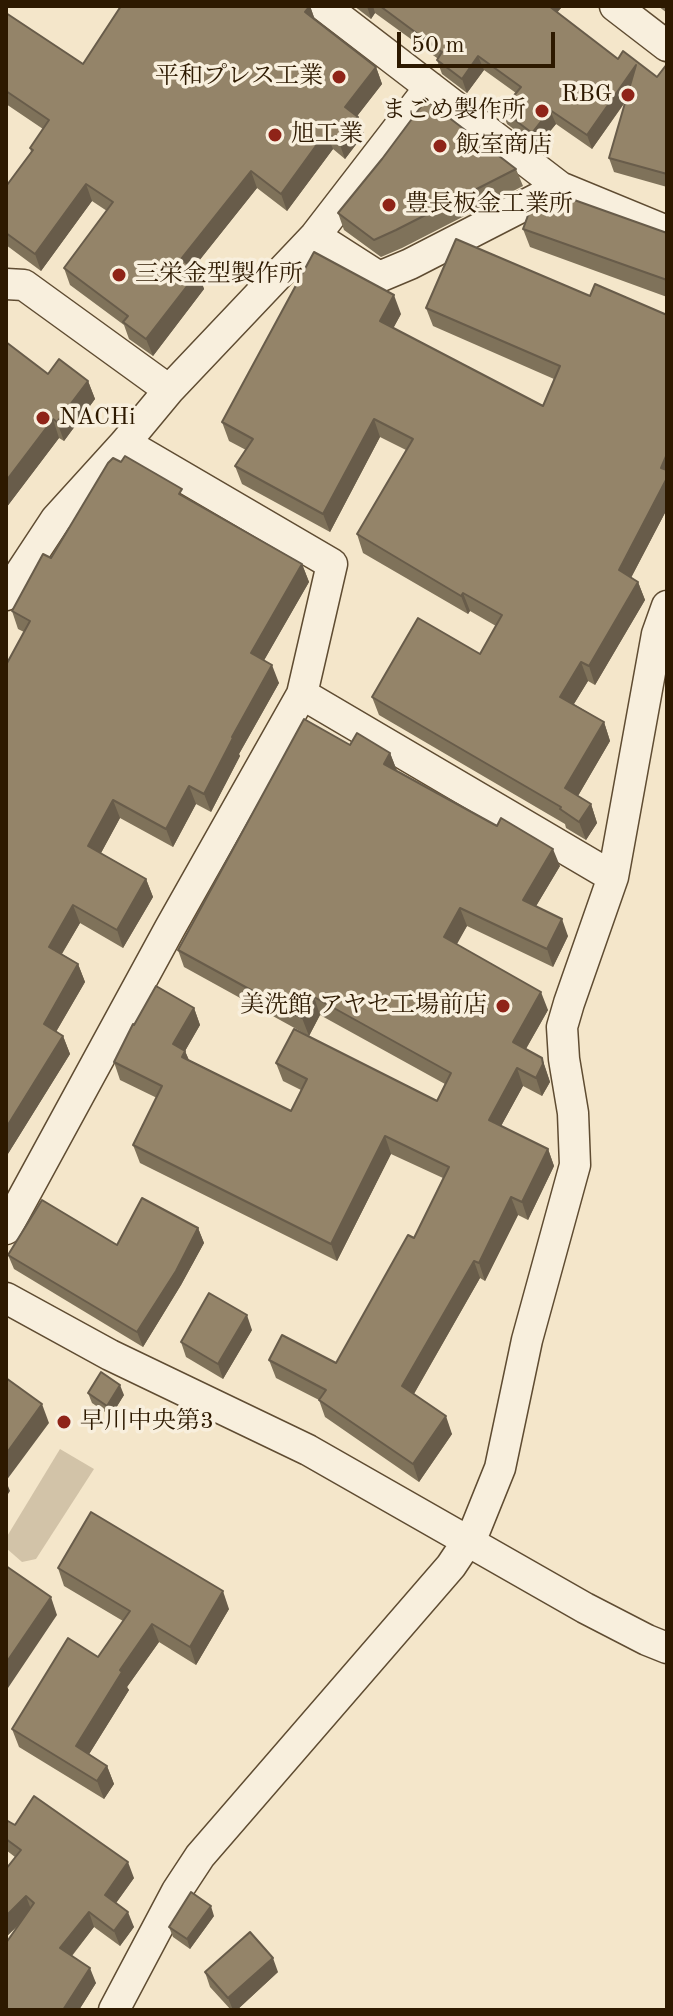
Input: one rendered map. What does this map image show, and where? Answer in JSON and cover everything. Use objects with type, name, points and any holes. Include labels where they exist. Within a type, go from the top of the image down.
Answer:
[{"type":"street","points":[[324,6],[560,187],[667,231]]},
{"type":"street","points":[[615,6],[667,46]]},
{"type":"street","points":[[6,595],[56,519],[169,390],[315,236],[430,87]]},
{"type":"street","points":[[315,236],[379,277],[560,187]]},
{"type":"street","points":[[6,284],[24,285],[169,390]]},
{"type":"street","points":[[6,1229],[302,694],[332,564],[125,443]]},
{"type":"street","points":[[114,2010],[177,1891],[200,1856],[451,1566],[481,1517],[500,1468],[527,1340],[575,1165],[573,1113],[562,1027],[613,877],[657,634],[667,606]]},
{"type":"street","points":[[302,694],[613,877]]},
{"type":"street","points":[[6,1298],[110,1355],[308,1450],[585,1608],[667,1648]]},
{"type":"shaded area","points":[[60,1449],[94,1469],[36,1559],[22,1562],[6,1548],[6,1538]]},
{"type":"building","points":[[121,6],[310,6],[305,12],[376,67],[345,107],[358,117],[339,142],[326,132],[281,194],[251,171],[181,259],[198,272],[146,339],[123,322],[128,316],[64,268],[113,202],[86,184],[35,254],[6,233],[6,185],[33,150],[30,148],[49,120],[6,91],[6,13],[83,64]]},
{"type":"building","points":[[380,6],[549,6],[618,59],[623,51],[657,77],[667,64],[667,174],[609,158],[636,65],[587,135],[550,110],[532,133],[502,110],[521,87],[478,56],[462,79],[437,60],[442,52]]},
{"type":"building","points":[[426,100],[516,169],[374,240],[338,213]]},
{"type":"building","points":[[549,191],[667,233],[667,280],[523,229],[534,199]]},
{"type":"building","points":[[456,239],[590,296],[595,284],[667,315],[667,454],[661,468],[667,470],[667,478],[619,570],[638,582],[589,666],[581,662],[560,697],[604,722],[565,788],[591,804],[579,822],[561,807],[372,697],[418,618],[480,654],[502,615],[463,593],[461,596],[357,534],[413,439],[374,419],[323,514],[235,466],[253,439],[222,422],[314,252],[394,295],[380,321],[543,406],[560,366],[426,308]]},
{"type":"building","name":"NACHi","points":[[6,342],[48,374],[59,359],[88,381],[57,422],[53,419],[6,481]]},
{"type":"building","points":[[125,456],[182,489],[179,494],[302,564],[251,653],[272,665],[204,794],[189,786],[166,829],[113,800],[88,846],[146,879],[117,930],[73,905],[49,947],[78,964],[44,1024],[63,1036],[6,1128],[6,665],[30,621],[12,611],[43,554],[51,558],[108,463],[113,458],[121,462]]},
{"type":"building","points":[[304,719],[350,745],[357,733],[390,753],[384,764],[497,826],[501,818],[553,849],[523,900],[562,919],[547,949],[460,908],[444,937],[541,992],[513,1042],[542,1058],[543,1064],[536,1078],[517,1068],[489,1120],[548,1149],[522,1202],[511,1197],[479,1263],[474,1261],[402,1386],[446,1416],[413,1464],[319,1400],[326,1390],[269,1360],[282,1335],[336,1363],[408,1235],[414,1238],[449,1167],[385,1136],[331,1244],[133,1145],[162,1086],[114,1062],[156,986],[194,1008],[173,1044],[185,1051],[182,1057],[291,1111],[307,1079],[276,1063],[294,1029],[437,1101],[451,1073],[314,997],[302,1018],[178,950]]},
{"type":"building","points":[[142,1198],[198,1228],[176,1271],[137,1332],[8,1255],[42,1200],[117,1245]]},
{"type":"building","points":[[209,1293],[247,1315],[218,1364],[181,1342]]},
{"type":"building","points":[[101,1372],[120,1385],[107,1406],[88,1393]]},
{"type":"building","points":[[6,1378],[42,1404],[6,1454]]},
{"type":"building","points":[[91,1512],[223,1591],[190,1647],[152,1624],[120,1670],[122,1672],[76,1746],[107,1766],[97,1781],[12,1729],[68,1638],[98,1657],[130,1611],[58,1568]]},
{"type":"building","points":[[6,1566],[51,1597],[6,1663]]},
{"type":"building","points":[[34,1796],[128,1862],[105,1895],[128,1912],[114,1931],[89,1912],[60,1948],[90,1968],[63,2010],[6,2010],[6,1943],[34,1903],[26,1896],[6,1916],[6,1869],[21,1850],[6,1839],[6,1820],[15,1825]]},
{"type":"building","points":[[191,1892],[211,1906],[187,1939],[169,1927]]},
{"type":"building","points":[[250,1932],[273,1958],[228,1998],[205,1972]]},
{"type":"place","name":"平和プレス工業","points":[[339,77]]},
{"type":"place","name":"RBG","points":[[628,95]]},
{"type":"place","name":"まごめ製作所","points":[[542,111]]},
{"type":"place","name":"旭工業","points":[[275,135]]},
{"type":"place","name":"飯室商店","points":[[440,146]]},
{"type":"place","name":"豊長板金工業所","points":[[389,205]]},
{"type":"place","name":"三栄金型製作所","points":[[119,275]]},
{"type":"place","name":"NACHi","points":[[43,418]]},
{"type":"place","name":"美洗館 アヤセ工場前店","points":[[503,1006]]},
{"type":"place","name":"早川中央第3","points":[[64,1422]]}]
